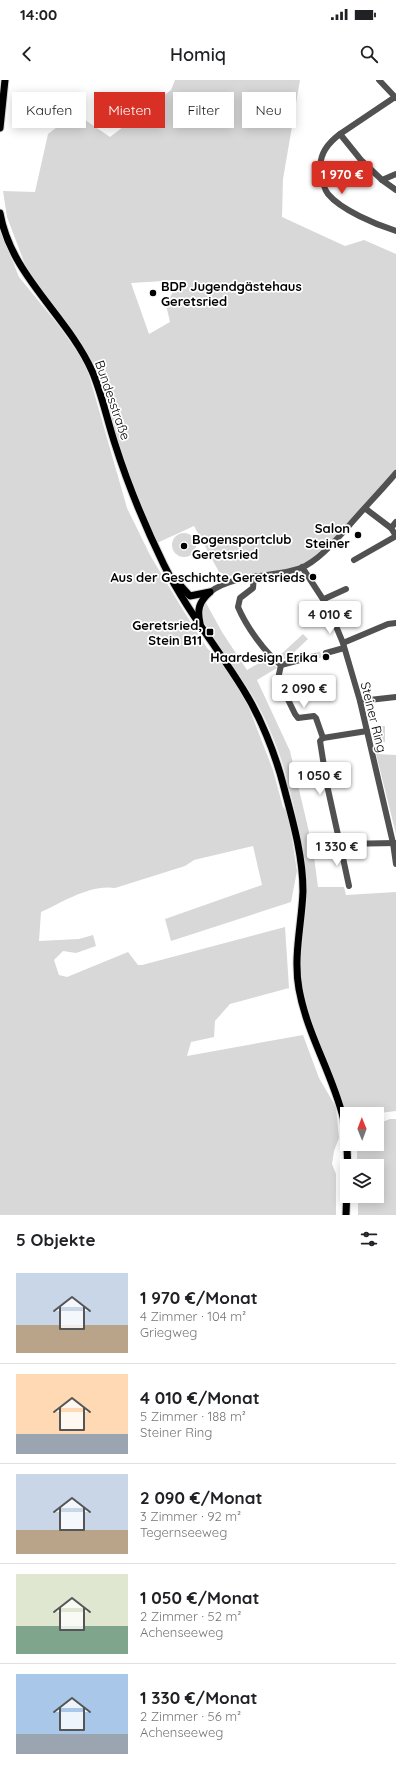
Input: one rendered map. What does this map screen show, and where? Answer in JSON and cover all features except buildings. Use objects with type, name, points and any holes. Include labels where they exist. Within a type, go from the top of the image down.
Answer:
[{"type":"main road","points":[[0,128],[5,80]]},
{"type":"main road","name":"Bundesstraße","points":[[0,212],[6,238],[16,259],[73,338],[93,374],[115,444],[136,501],[167,570],[187,605],[244,690],[270,747],[282,782],[295,836],[303,887],[297,965],[299,990],[308,1025],[337,1098],[343,1119],[347,1156],[346,1215]]},
{"type":"main road","points":[[167,570],[176,577],[187,595],[193,596],[210,592]]},
{"type":"main road","points":[[187,605],[210,592]]},
{"type":"main road","points":[[200,625],[198,614],[200,604],[210,592]]},
{"type":"street","points":[[379,80],[396,98],[331,140],[321,158],[320,167],[322,181],[327,193],[342,206],[396,231]]},
{"type":"street","points":[[340,134],[361,160],[382,180],[396,190]]},
{"type":"street","points":[[382,180],[396,174]]},
{"type":"street","points":[[210,592],[221,586],[254,576],[285,572],[302,567],[330,546],[366,509],[396,473]]},
{"type":"street","points":[[354,560],[396,536],[390,528],[366,509]]},
{"type":"street","points":[[390,528],[396,522]]},
{"type":"street","name":"Steiner Ring","points":[[302,567],[324,599],[344,645],[360,701],[395,843],[396,864]]},
{"type":"street","points":[[254,576],[253,588],[240,598],[238,606],[250,628],[269,654],[281,665]]},
{"type":"street","points":[[324,599],[346,589]]},
{"type":"street","points":[[326,653],[388,624],[396,622]]},
{"type":"street","points":[[281,665],[315,656]]},
{"type":"street","points":[[281,665],[278,679],[295,714],[298,718],[314,716],[323,738],[320,741],[327,785],[349,886]]},
{"type":"street","points":[[360,701],[396,697]]},
{"type":"street","points":[[323,738],[367,731]]},
{"type":"street","points":[[340,844],[395,843]]},
{"type":"shaded area","points":[[175,80],[300,80],[296,103],[296,92],[242,92],[242,128],[292,128],[283,179],[282,217],[345,246],[364,240],[396,254],[396,470],[332,541],[302,566],[284,571],[229,576],[219,572],[194,526],[157,543],[137,500],[94,374],[29,275],[7,217],[3,191],[35,192],[48,134],[56,128],[86,128],[86,121],[94,126],[94,128],[97,128],[110,137],[122,128],[165,128],[165,95],[171,90]],"holes":[[[179,280],[166,305],[170,322],[149,334],[131,283]]]},
{"type":"shaded area","points":[[0,229],[19,277],[59,326],[82,359],[89,375],[127,508],[150,555],[207,648],[221,662],[249,708],[273,770],[283,807],[288,813],[297,871],[291,902],[171,941],[165,919],[262,885],[253,846],[194,860],[185,866],[115,888],[106,887],[86,891],[41,912],[39,941],[79,939],[93,935],[96,946],[76,953],[63,951],[54,960],[59,975],[67,977],[128,952],[138,965],[142,965],[285,927],[289,988],[230,1004],[215,1021],[214,1037],[191,1042],[187,1056],[303,1035],[319,1078],[336,1107],[339,1138],[334,1151],[332,1164],[336,1174],[336,1215],[0,1215]]},
{"type":"shaded area","name":"Bogensportclub Geretsried","points":[[184,533],[189,534],[195,540],[195,550],[189,556],[184,557],[179,556],[173,550],[172,545],[173,540],[179,534]]},
{"type":"shaded area","points":[[206,603],[222,632],[247,670],[264,660],[270,660],[277,668],[257,680],[290,751],[313,849],[318,887],[344,887],[346,895],[396,892],[396,1111],[384,1112],[384,1107],[341,1107],[320,1053],[309,1021],[302,989],[300,971],[307,899],[306,881],[300,836],[290,792],[278,750],[262,713],[247,687],[221,654],[211,632],[202,618],[203,607]]},
{"type":"shaded area","points":[[303,634],[308,639],[287,659],[277,658]]},
{"type":"shaded area","points":[[374,726],[385,726],[385,742],[374,742]]},
{"type":"shaded area","points":[[376,754],[396,755],[396,834]]},
{"type":"shaded area","points":[[396,1119],[396,1215],[358,1215],[358,1203],[384,1203],[384,1159],[357,1159],[357,1151],[384,1151],[384,1121]]},
{"type":"tunnel","points":[[315,656],[326,653]]},
{"type":"place","name":"BDP Jugendgästehaus Geretsried","points":[[153,293]]},
{"type":"place","name":"Salon Steiner","points":[[358,535]]},
{"type":"place","name":"Bogensportclub Geretsried","points":[[184,546]]},
{"type":"place","name":"Aus der Geschichte Geretsrieds","points":[[313,577]]},
{"type":"place","name":"Geretsried, Stein B11","points":[[210,632]]},
{"type":"place","name":"Haardesign Erika","points":[[326,657]]}]
